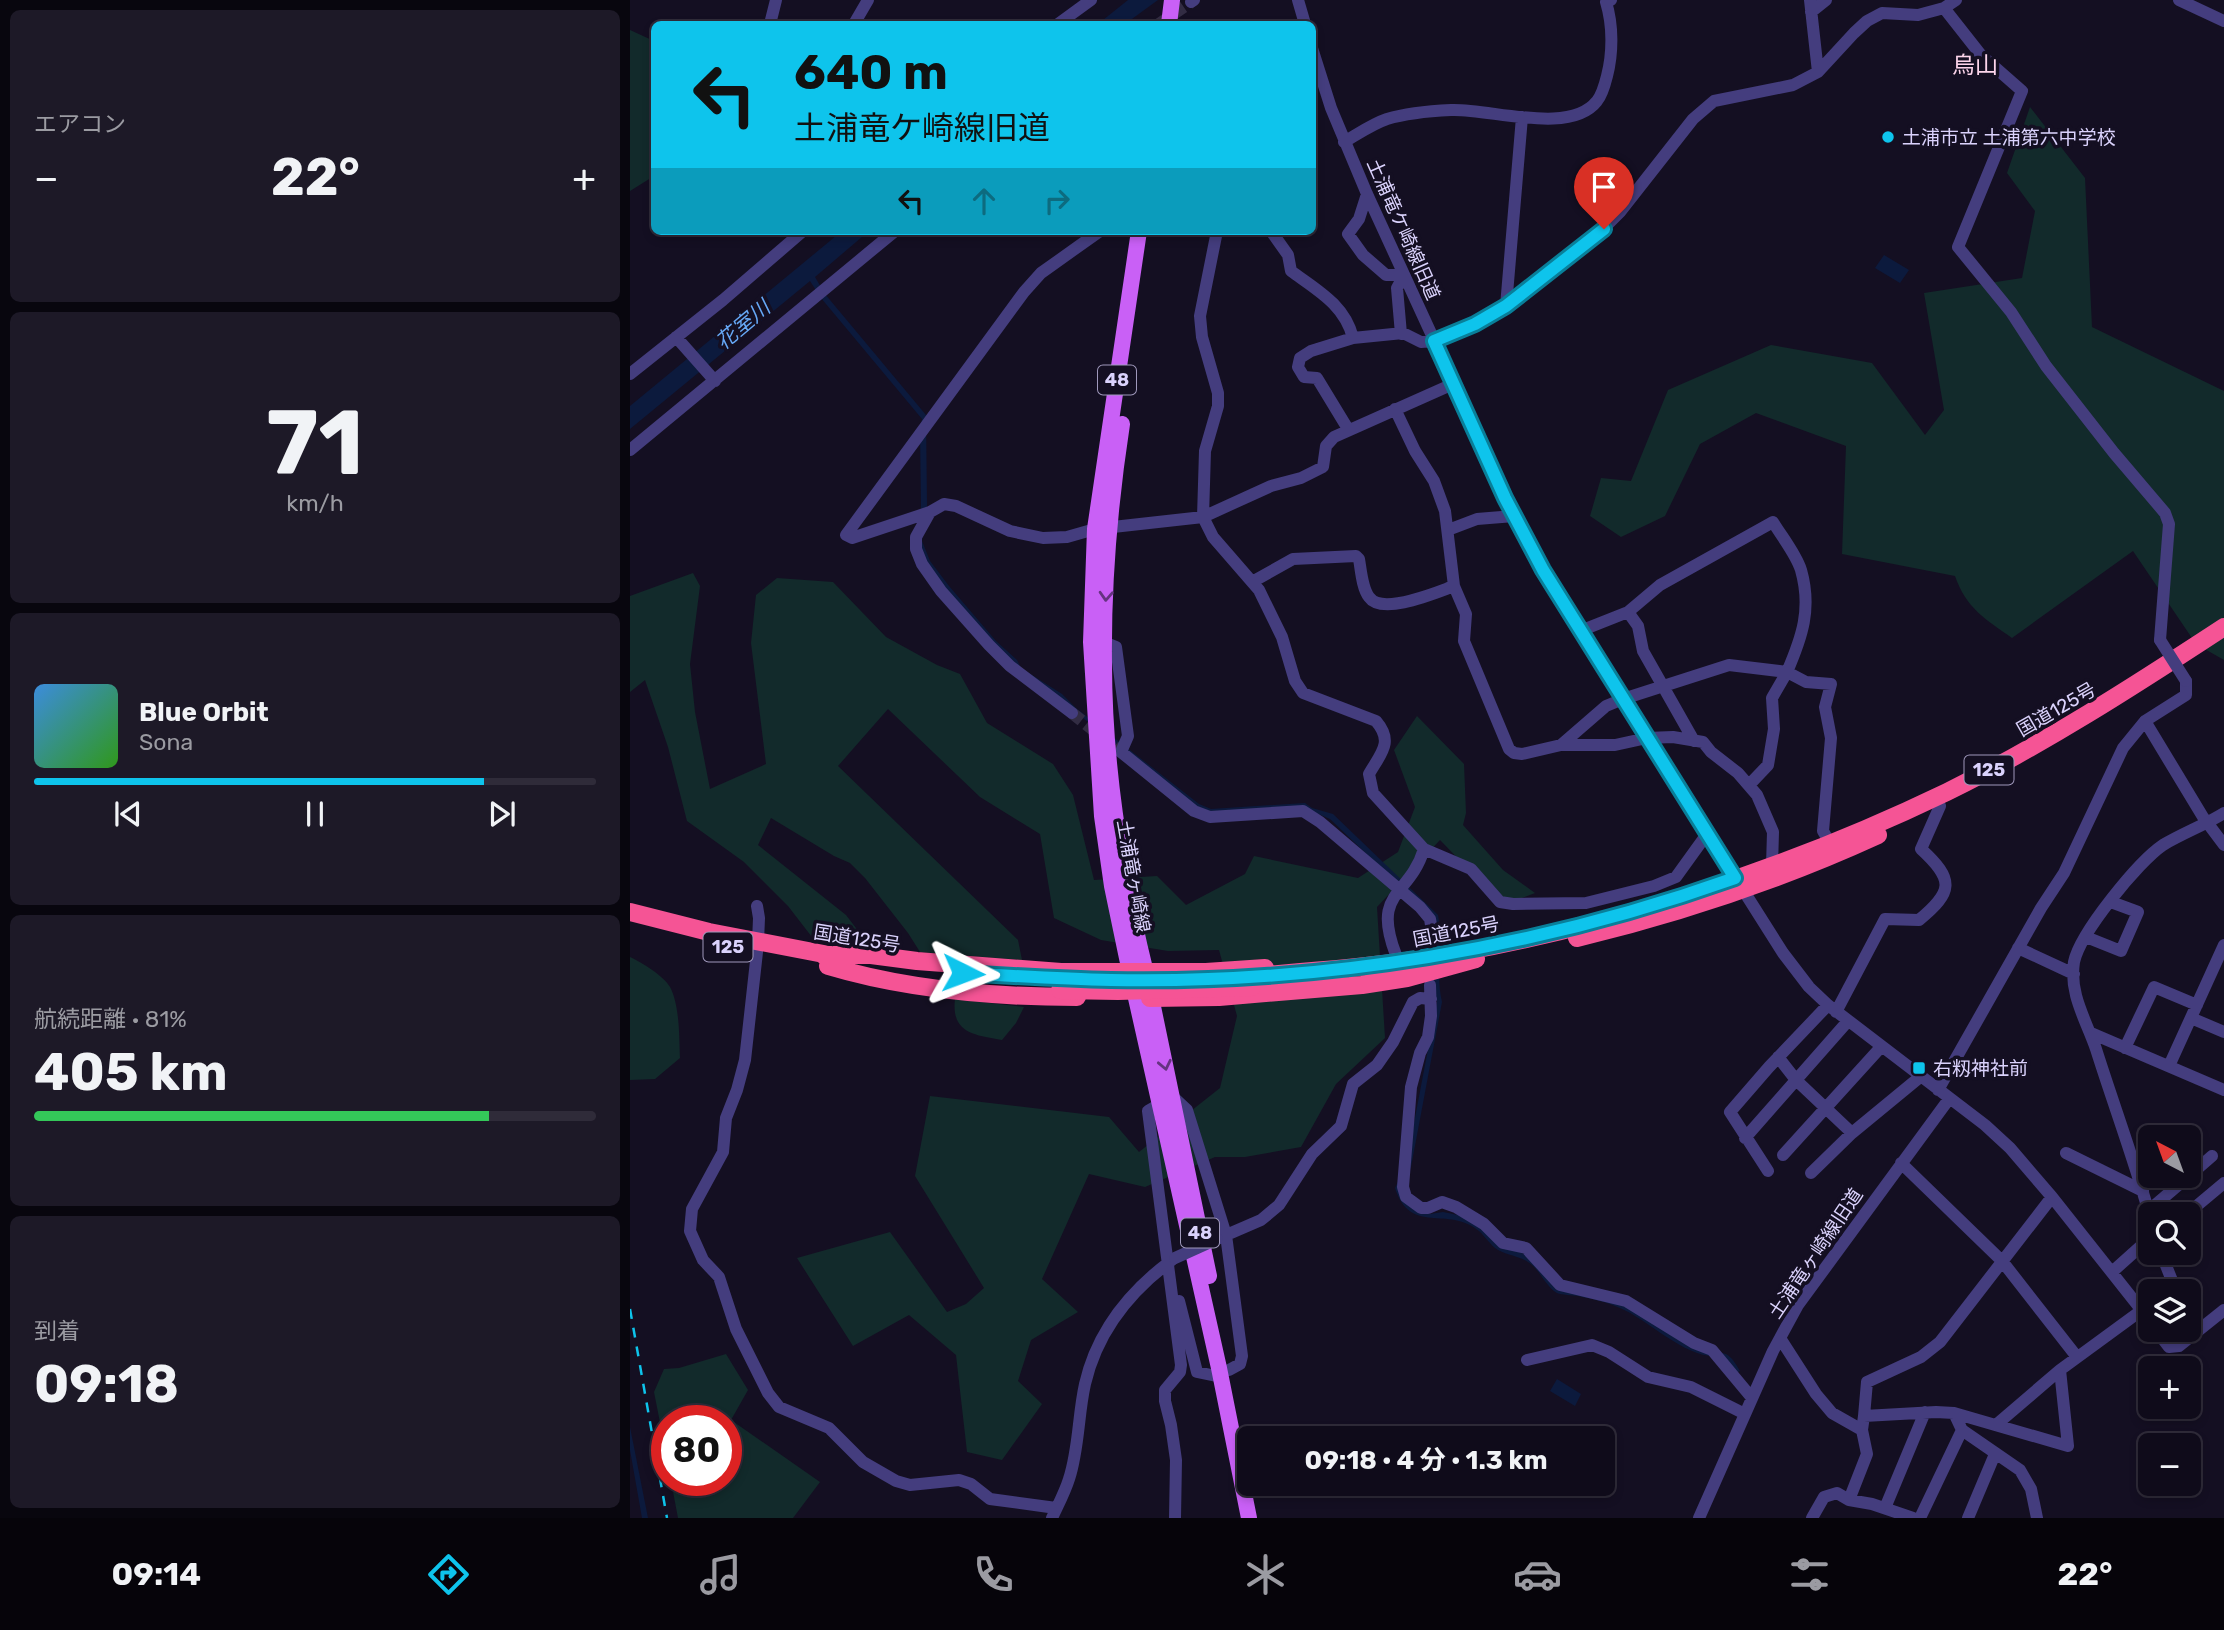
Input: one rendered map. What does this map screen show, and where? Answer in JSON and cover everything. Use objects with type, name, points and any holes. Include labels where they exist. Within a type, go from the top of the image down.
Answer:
[{"type":"highway","name":"国道125号","points":[[1739,883],[1772,866],[1948,792],[2033,747],[2116,698],[2224,627]]},
{"type":"highway","name":"国道125号","points":[[630,923],[825,961],[1060,984],[1161,980],[1252,982],[1475,954],[1835,855],[2014,769],[2087,728],[2224,639]]},
{"type":"highway","name":"国道125号","points":[[630,912],[757,947]]},
{"type":"highway","points":[[825,961],[871,954],[1004,969],[1138,973],[1206,972],[1309,965],[1396,955],[1475,954]]},
{"type":"highway","points":[[825,961],[869,979],[915,986],[1004,995],[1144,998],[1219,997],[1362,985],[1407,978],[1475,954]]},
{"type":"main road","name":"土浦竜ヶ崎線","points":[[1139,235],[1102,528],[1091,642],[1102,816],[1112,886],[1144,998],[1239,1426]]},
{"type":"main road","name":"土浦竜ヶ崎線","points":[[1138,973],[1115,814],[1105,702],[1102,528],[1119,444],[1149,235]]},
{"type":"main road","name":"土浦竜ヶ崎線","points":[[1225,1373],[1249,1518]]},
{"type":"main road","points":[[1255,1496],[1260,1518]]},
{"type":"street","points":[[771,21],[776,0]]},
{"type":"street","points":[[856,21],[868,0]]},
{"type":"street","points":[[1062,21],[1091,0]]},
{"type":"street","points":[[1298,0],[1305,21]]},
{"type":"street","points":[[1344,142],[1384,120],[1405,114],[1451,110],[1484,111],[1539,120],[1576,114],[1596,102],[1604,86],[1609,68],[1611,19],[1606,2],[1611,0]]},
{"type":"street","points":[[1818,72],[1810,6],[1826,0]]},
{"type":"street","points":[[2179,0],[2192,3],[2224,21]]},
{"type":"street","points":[[1348,429],[1317,378],[1304,377],[1298,367],[1300,358],[1311,351],[1353,338],[1401,334],[1421,342],[1434,341],[1475,324],[1506,306],[1604,229],[1693,119],[1714,101],[1793,85],[1818,72],[1867,21],[1882,13],[1918,15],[1950,3],[1981,55],[2022,90],[1958,247],[2011,312],[2046,366],[2165,513],[2169,524],[2160,640],[2186,681],[2186,695],[2144,722],[2123,748],[2064,873],[2018,948],[1938,1090]]},
{"type":"street","name":"土浦竜ケ崎線旧道","points":[[1316,60],[1344,142],[1514,516],[1580,631],[1707,834],[1797,971],[1832,1008],[1985,1125],[2010,1148],[2052,1196],[2138,1305]]},
{"type":"street","points":[[1506,306],[1522,117]]},
{"type":"street","points":[[1367,194],[1359,219],[1348,234],[1363,255],[1386,275],[1404,275],[1397,288],[1401,334]]},
{"type":"street","points":[[630,374],[798,235]]},
{"type":"street","points":[[630,450],[890,235]]},
{"type":"street","points":[[1094,235],[1041,273],[1024,292],[846,535],[852,538],[930,512],[944,504],[956,506],[1010,531],[1043,538],[1067,537],[1102,528],[1203,517],[1323,467],[1326,446],[1334,437],[1453,384]]},
{"type":"street","points":[[1216,235],[1200,316],[1202,337],[1218,393],[1218,406],[1205,451],[1203,517],[1213,537],[1259,590],[1277,625],[1296,681],[1303,693],[1376,721],[1385,731],[1386,745],[1370,774],[1373,793],[1424,849],[1471,869],[1500,902],[1513,904],[1586,903],[1654,886],[1676,877],[1707,834]]},
{"type":"street","points":[[1273,235],[1287,255],[1291,271],[1338,308],[1350,326],[1353,338]]},
{"type":"street","points":[[676,337],[715,381]]},
{"type":"street","points":[[1395,409],[1415,451],[1434,481],[1445,511],[1454,586],[1466,614],[1464,641],[1509,749],[1522,754],[1561,744],[1615,745],[1647,738],[1673,737],[1703,742],[1757,794],[1773,832],[1772,866]]},
{"type":"street","points":[[930,512],[916,537],[916,550],[929,573],[1010,666],[1072,713]]},
{"type":"street","points":[[1448,530],[1477,519],[1514,516]]},
{"type":"street","points":[[1580,631],[1628,612],[1660,584],[1773,522],[1801,568],[1806,607],[1802,638],[1772,698],[1774,729],[1768,765],[1749,785]]},
{"type":"street","points":[[1252,582],[1293,559],[1356,556],[1367,595],[1375,602],[1400,604],[1454,586]]},
{"type":"street","points":[[1628,612],[1638,626],[1643,651],[1694,740]]},
{"type":"street","points":[[1104,642],[1116,647],[1128,736],[1121,752],[1194,811],[1210,817],[1303,811],[1320,822],[1430,919],[1433,937]]},
{"type":"street","points":[[1561,744],[1606,706],[1729,665],[1787,672],[1806,682],[1831,684],[1825,707],[1831,738],[1824,812],[1824,831],[1830,843]]},
{"type":"street","points":[[2144,722],[2207,823],[2224,845]]},
{"type":"street","points":[[1768,1171],[1730,1112],[1778,1057],[1832,1008],[1885,919],[1919,920],[1937,906],[1946,893],[1947,884],[1934,861],[1921,849],[1940,806]]},
{"type":"street","points":[[2146,1202],[2091,1033],[2079,1009],[2074,974],[2076,958],[2086,937],[2123,883],[2147,857],[2164,845],[2224,814]]},
{"type":"street","points":[[1396,955],[1386,918],[1391,900],[1419,865],[1424,849]]},
{"type":"street","points":[[2086,937],[2120,951],[2138,912],[2111,902]]},
{"type":"street","points":[[757,906],[757,947],[745,1060],[726,1118],[723,1152],[692,1209],[690,1231],[703,1260],[719,1277],[736,1329],[768,1393],[779,1407],[830,1428],[863,1462],[896,1481],[910,1485],[959,1480],[971,1484],[990,1499],[1054,1513],[1069,1478],[1091,1361],[1107,1328],[1122,1306],[1155,1272],[1172,1260],[1261,1220],[1279,1205],[1312,1154],[1341,1126],[1353,1084],[1377,1065],[1393,1042],[1413,1002],[1420,998],[1431,999]]},
{"type":"street","points":[[2169,1066],[2197,1004],[2219,969],[2224,945]]},
{"type":"street","points":[[2018,948],[2074,974]]},
{"type":"street","points":[[1430,985],[1429,1037],[1420,1053],[1410,1087],[1403,1187],[1406,1197],[1421,1208],[1442,1202],[1456,1207],[1484,1224],[1503,1243],[1526,1248],[1560,1285],[1626,1301],[1694,1343],[1712,1350],[1752,1398]]},
{"type":"street","points":[[2124,1048],[2154,987],[2197,1004]]},
{"type":"street","points":[[2191,1018],[2224,1032]]},
{"type":"street","points":[[1745,1138],[1848,1021]]},
{"type":"street","points":[[2091,1033],[2224,1090]]},
{"type":"street","points":[[1783,1154],[1881,1047]]},
{"type":"street","points":[[1778,1057],[1796,1080],[1852,1133]]},
{"type":"street","points":[[1811,1173],[1852,1133],[1920,1077]]},
{"type":"street","name":"土浦竜ヶ崎線旧道","points":[[1699,1518],[1780,1338],[1810,1287],[1949,1099]]},
{"type":"street","points":[[1171,1287],[1178,1297],[1197,1372],[1225,1373],[1240,1364],[1242,1356],[1222,1237],[1187,1110],[1166,1100],[1148,1111],[1172,1260],[1171,1287],[1181,1365],[1180,1372],[1165,1390],[1176,1460],[1175,1518]]},
{"type":"street","points":[[2066,1153],[2143,1192]]},
{"type":"street","points":[[2202,1165],[2212,1156]]},
{"type":"street","points":[[1901,1163],[2002,1261],[2077,1357]]},
{"type":"street","points":[[2201,1202],[2224,1183]]},
{"type":"street","points":[[2164,1202],[2177,1188]]},
{"type":"street","points":[[1849,1500],[1867,1454],[1862,1430],[1867,1382],[1932,1350],[2052,1196]]},
{"type":"street","points":[[2112,1272],[2138,1249]]},
{"type":"street","points":[[2201,1328],[2224,1310]]},
{"type":"street","points":[[1997,1424],[2060,1370],[2138,1313]]},
{"type":"street","points":[[1780,1338],[1815,1394],[1832,1413],[1862,1430]]},
{"type":"street","points":[[2165,1342],[2169,1347],[2179,1346],[2184,1342]]},
{"type":"street","points":[[1527,1360],[1592,1345],[1609,1352],[1648,1377],[1691,1387],[1745,1413]]},
{"type":"street","points":[[1864,1416],[1954,1413],[2068,1446],[2060,1370]]},
{"type":"street","points":[[1885,1508],[1925,1412]]},
{"type":"street","points":[[1954,1413],[1962,1430],[2020,1470],[2026,1478],[2037,1518]]},
{"type":"street","points":[[1920,1518],[1962,1430]]},
{"type":"street","points":[[1968,1518],[1996,1454]]},
{"type":"street","points":[[1812,1518],[1824,1497],[1837,1493],[1849,1500],[1913,1518]]},
{"type":"street","points":[[1013,1518],[1021,1505]]},
{"type":"green space","points":[[630,30],[651,40],[651,178],[630,191]]},
{"type":"green space","points":[[2030,107],[2085,178],[2092,327],[2224,391],[2224,660],[2196,644],[2133,551],[2012,638],[1971,605],[1955,576],[1842,554],[1846,446],[1756,413],[1700,444],[1665,516],[1621,537],[1590,516],[1601,478],[1631,481],[1668,390],[1771,345],[1872,363],[1925,435],[1944,410],[1924,293],[2022,278],[2035,211],[2007,173]]},
{"type":"green space","points":[[693,573],[700,586],[690,664],[695,712],[710,789],[766,764],[751,643],[756,595],[777,578],[833,582],[886,637],[937,665],[960,674],[987,723],[1053,764],[1073,795],[1094,880],[1157,876],[1186,905],[1245,874],[1254,856],[1358,878],[1398,852],[1415,807],[1394,750],[1417,716],[1464,764],[1466,813],[1463,825],[1503,870],[1535,893],[1503,905],[1440,840],[1377,907],[1385,1038],[1336,1084],[1301,1147],[1245,1157],[1215,1157],[1145,1187],[1089,1174],[1042,1279],[1078,1312],[1031,1340],[1018,1381],[1042,1404],[1002,1460],[967,1452],[956,1355],[909,1315],[853,1346],[797,1258],[890,1232],[947,1312],[966,1304],[984,1288],[915,1176],[930,1096],[1109,1117],[1139,1152],[1220,1088],[1237,1016],[1219,950],[1168,951],[1101,940],[1054,918],[1040,834],[980,797],[888,709],[838,766],[1018,940],[1022,960],[920,952],[865,878],[850,863],[771,818],[758,845],[846,915],[859,932],[815,941],[788,906],[744,862],[687,821],[668,747],[645,680],[630,692],[630,596]]},
{"type":"green space","points":[[630,957],[663,978],[676,1003],[680,1058],[655,1079],[630,1080]]},
{"type":"green space","points":[[955,999],[1024,1007],[1016,1023],[1002,1040],[974,1034],[961,1026],[955,1010]]},
{"type":"green space","points":[[726,1354],[748,1390],[740,1405],[657,1405],[654,1392],[664,1369],[679,1368]]},
{"type":"green space","points":[[742,1428],[820,1482],[793,1518],[678,1518],[674,1496],[742,1496]]},
{"type":"water","points":[[1128,0],[1158,0],[1129,21],[1102,21]]},
{"type":"water","name":"花室川","points":[[837,235],[864,235],[815,277],[825,294],[926,415],[927,505],[922,541],[930,561],[949,586],[996,641],[1017,660],[1021,668],[1062,694],[1076,708],[1199,804],[1211,809],[1305,803],[1333,814],[1438,915],[1442,1002],[1411,1167],[1401,1188],[1420,1211],[1468,1217],[1501,1245],[1532,1257],[1559,1287],[1624,1303],[1711,1352],[1726,1354],[1740,1371],[1734,1374],[1719,1356],[1707,1356],[1681,1346],[1620,1308],[1557,1293],[1532,1265],[1498,1250],[1479,1231],[1467,1224],[1420,1216],[1402,1203],[1395,1188],[1406,1165],[1437,1002],[1433,918],[1330,819],[1316,813],[1210,814],[1195,808],[1058,698],[1022,673],[944,589],[918,550],[922,419],[821,298],[810,281],[630,429],[630,406]]},
{"type":"water","points":[[1884,255],[1909,270],[1900,283],[1875,268]]},
{"type":"water","points":[[1557,1379],[1581,1394],[1575,1406],[1550,1391]]},
{"type":"water","points":[[630,1427],[648,1518],[642,1518],[630,1450]]},
{"type":"tunnel","points":[[1163,21],[1191,2]]},
{"type":"tunnel","points":[[1072,713],[1121,752]]},
{"type":"railway","points":[[630,1309],[667,1518]]},
{"type":"place","name":"土浦市立 土浦第六中学校","points":[[1888,137]]},
{"type":"place","name":"右籾神社前","points":[[1919,1068]]},
{"type":"district","name":"烏山","points":[[1975,65]]},
{"type":"route","points":[[963,973],[1173,980],[1252,976],[1401,962],[1525,939],[1650,906],[1735,878],[1525,538],[1434,341],[1475,324],[1506,306],[1604,229]]}]
